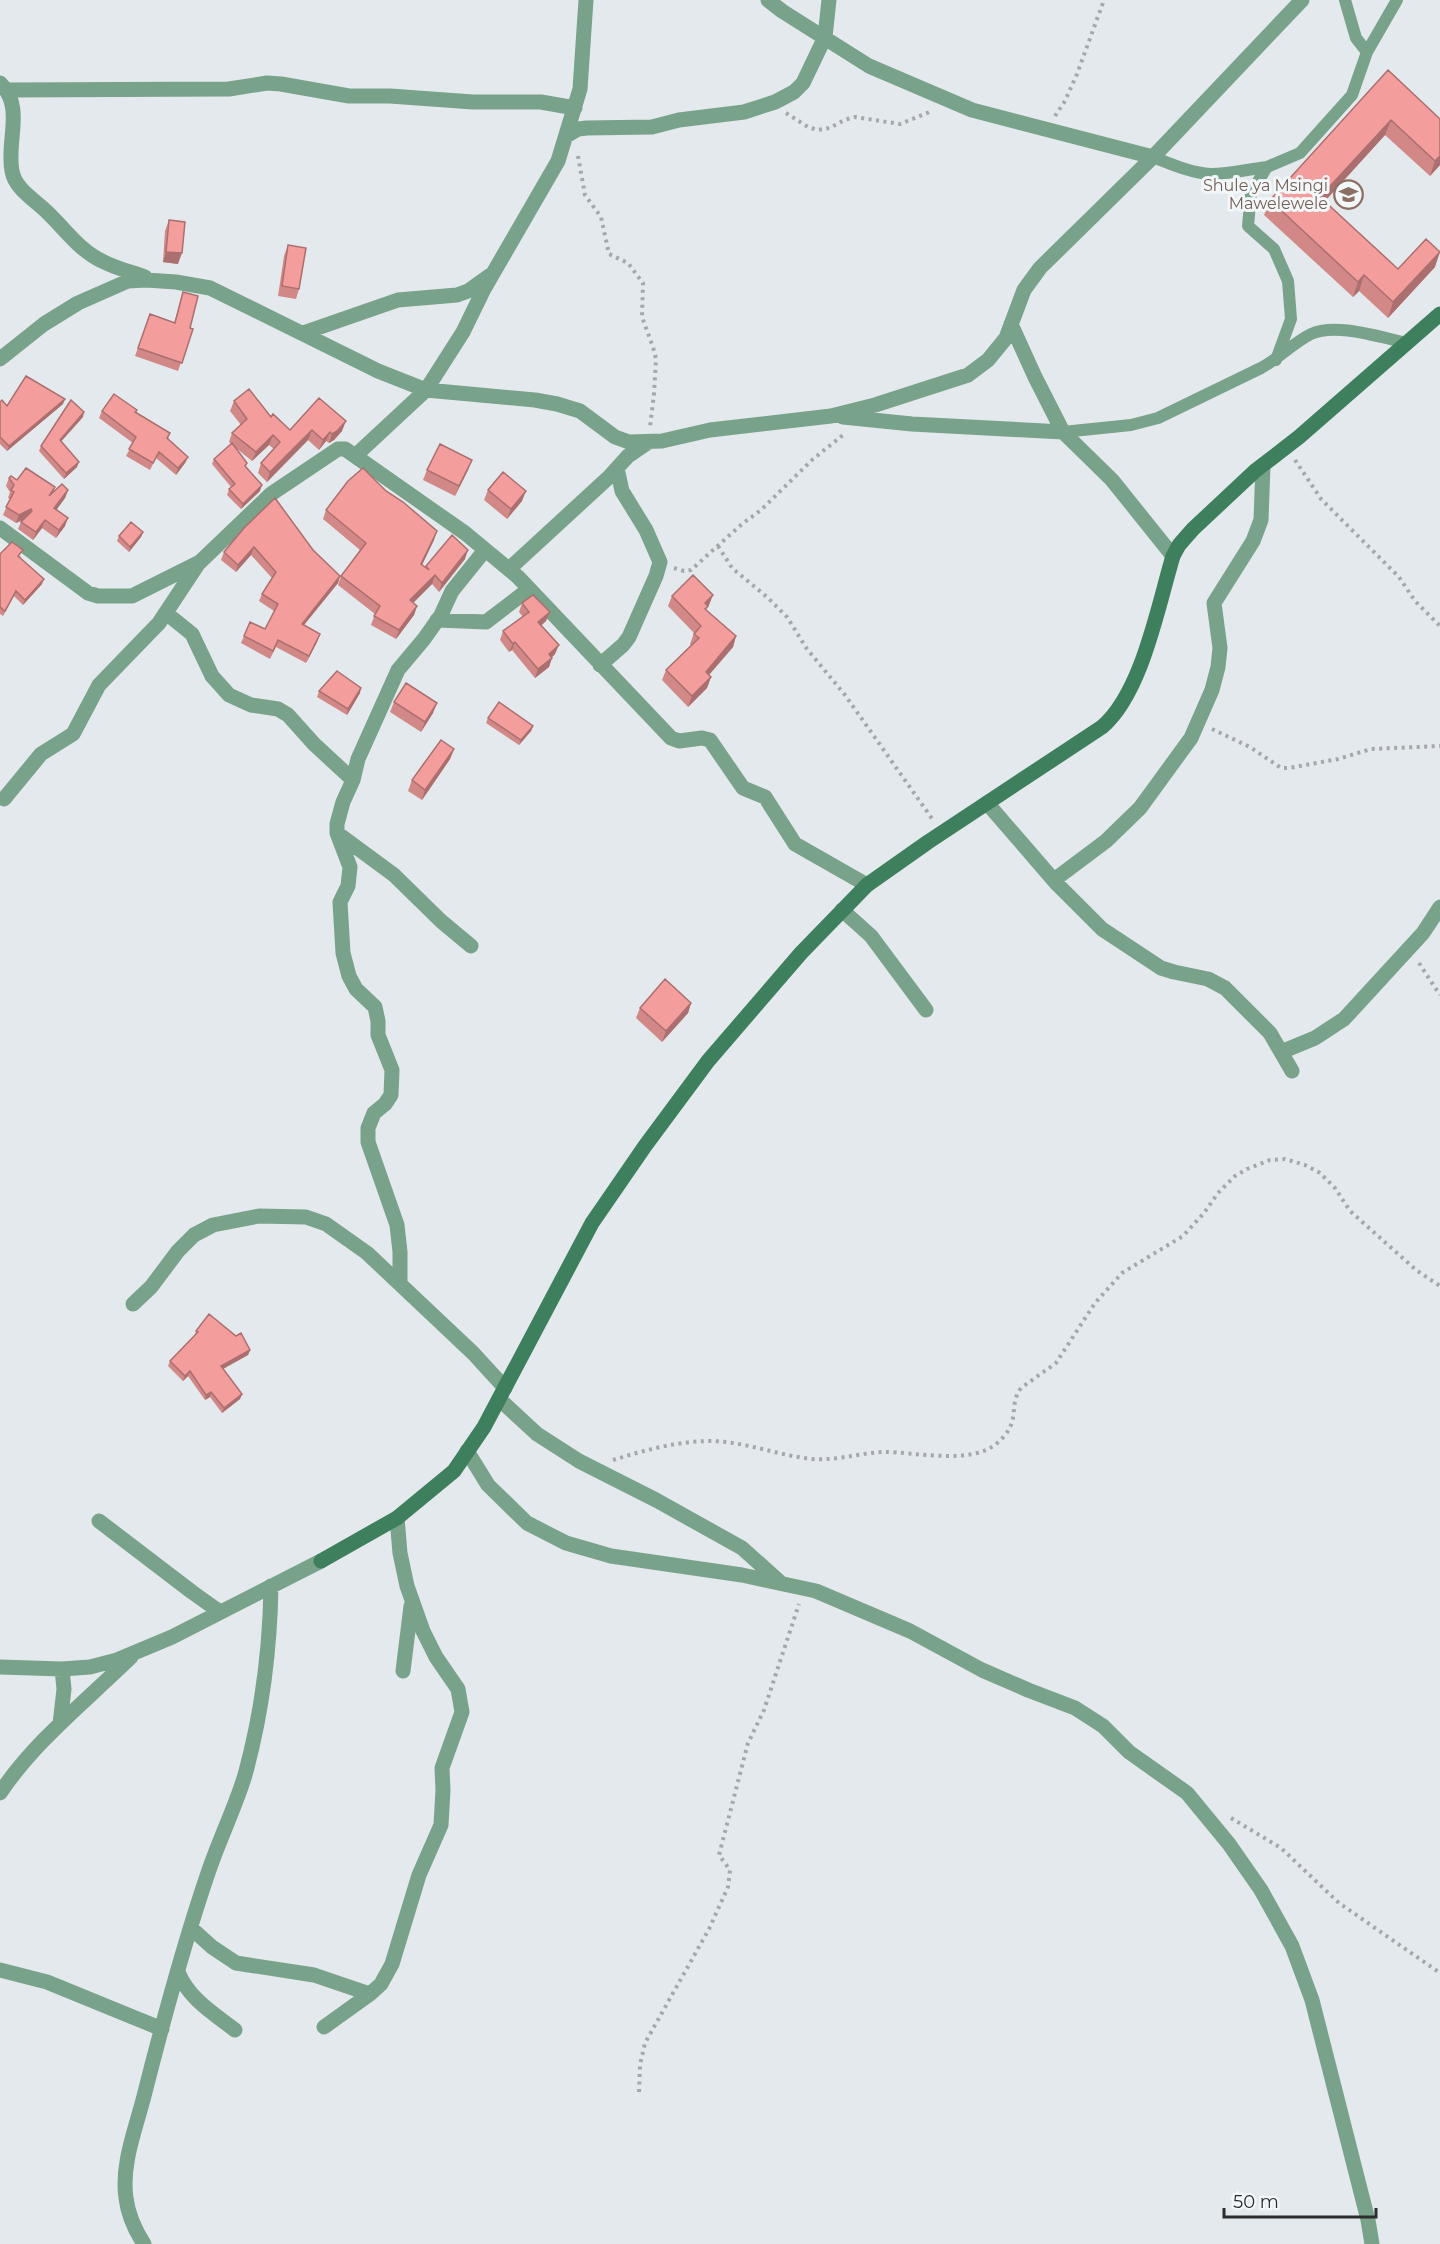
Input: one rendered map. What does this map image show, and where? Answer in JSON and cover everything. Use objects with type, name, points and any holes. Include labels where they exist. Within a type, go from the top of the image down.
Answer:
[{"type":"street","points":[[355,456],[426,390],[463,332],[558,161],[570,134],[580,89],[586,0]]},
{"type":"street","points":[[768,0],[869,66],[972,110],[1153,157]]},
{"type":"street","points":[[570,134],[603,126],[652,126],[679,120],[744,112],[794,92],[803,83],[825,37],[829,0]]},
{"type":"street","points":[[575,108],[541,102],[473,102],[390,96],[349,96],[267,83],[229,88],[4,86],[13,105],[11,169],[14,180],[48,212],[73,240],[102,261],[157,280],[210,288],[378,371],[426,390],[557,404],[580,411],[615,437],[647,443],[710,430],[831,416],[912,394],[968,375],[997,351],[1011,324],[1024,290],[1040,268],[1153,157],[1302,0]]},
{"type":"street","points":[[303,333],[398,300],[456,296],[468,291],[494,273]]},
{"type":"street","points":[[0,359],[44,324],[78,303],[128,281],[157,280]]},
{"type":"street","points":[[0,1667],[62,1669],[90,1667],[117,1660],[172,1637],[321,1561],[397,1518],[454,1470],[484,1427],[592,1223],[708,1061],[801,953],[867,885],[942,832],[1102,727],[1114,716],[1125,699],[1146,650],[1173,556],[1179,545],[1192,529],[1263,465],[1440,314]]},
{"type":"street","points":[[1011,324],[1063,432],[1112,480],[1173,556]]},
{"type":"street","points":[[831,416],[912,424],[1063,432]]},
{"type":"street","points":[[508,569],[628,456],[647,443]]},
{"type":"street","points":[[4,798],[41,754],[73,734],[99,685],[159,623],[200,562],[271,494],[342,448],[465,533],[508,569],[671,738],[679,741],[702,738],[713,742],[743,788],[765,797],[795,844],[867,885]]},
{"type":"street","points":[[1054,880],[1106,841],[1140,808],[1191,738],[1212,690],[1218,667],[1220,648],[1214,603],[1259,528],[1263,509],[1263,465]]},
{"type":"street","points":[[600,665],[623,645],[629,636],[660,562],[646,530],[622,491],[617,468]]},
{"type":"street","points":[[0,528],[63,576],[88,593],[98,596],[132,596],[200,562]]},
{"type":"street","points":[[400,1283],[397,1225],[368,1142],[368,1128],[374,1113],[385,1104],[391,1095],[392,1070],[378,1035],[375,1007],[356,989],[343,953],[340,902],[348,886],[350,867],[337,833],[337,824],[358,759],[394,677],[437,620],[452,591],[485,550]]},
{"type":"street","points":[[437,620],[486,621],[529,589]]},
{"type":"street","points":[[166,614],[192,634],[212,676],[229,695],[250,705],[278,709],[288,714],[314,744],[353,780]]},
{"type":"street","points":[[987,803],[1054,880],[1102,928],[1161,968],[1209,979],[1225,988],[1270,1033],[1292,1071]]},
{"type":"street","points":[[337,833],[394,875],[441,921],[471,946]]},
{"type":"street","points":[[1281,1052],[1315,1038],[1344,1019],[1423,933],[1440,908]]},
{"type":"street","points":[[842,910],[871,936],[926,1010]]},
{"type":"street","points":[[133,1304],[151,1287],[178,1251],[194,1235],[213,1224],[259,1216],[306,1217],[326,1224],[367,1253],[473,1353],[502,1393],[537,1434],[590,1467],[656,1500],[742,1548],[782,1584]]},
{"type":"street","points":[[467,1451],[488,1485],[526,1523],[566,1543],[611,1556],[742,1575],[816,1591],[910,1631],[982,1670],[1075,1708],[1103,1726],[1129,1752],[1187,1794],[1229,1844],[1261,1890],[1292,1946],[1312,2000],[1366,2210],[1372,2244]]},
{"type":"street","points":[[324,2027],[381,1984],[392,1964],[419,1875],[441,1825],[442,1768],[462,1712],[458,1689],[436,1657],[406,1587],[397,1518]]},
{"type":"street","points":[[99,1521],[220,1612]]},
{"type":"street","points":[[144,2244],[133,2226],[126,2198],[126,2172],[190,1928],[239,1794],[257,1724],[268,1656],[271,1586]]},
{"type":"street","points":[[403,1671],[412,1601]]},
{"type":"street","points":[[0,1793],[15,1771],[60,1724],[137,1651]]},
{"type":"street","points":[[60,1724],[64,1689],[62,1669]]},
{"type":"street","points":[[190,1928],[212,1947],[236,1962],[314,1975],[370,1994]]},
{"type":"street","points":[[0,1970],[47,1982],[162,2029]]},
{"type":"street","points":[[178,1972],[184,1986],[195,1999],[235,2030]]},
{"type":"lane","points":[[1345,0],[1356,38],[1367,52]]},
{"type":"lane","points":[[1153,157],[1183,169],[1209,174],[1267,167],[1300,153],[1352,95],[1367,52],[1397,0]]},
{"type":"lane","points":[[1267,167],[1251,193],[1248,226],[1274,249],[1287,281],[1291,319],[1276,360]]},
{"type":"lane","points":[[1063,432],[1131,425],[1158,418],[1276,360],[1309,335],[1318,331],[1346,330],[1408,343]]},
{"type":"path","points":[[1046,129],[1069,92],[1104,0]]},
{"type":"path","points":[[771,103],[808,127],[817,130],[830,128],[855,117],[900,124],[939,109]]},
{"type":"path","points":[[570,134],[585,195],[601,217],[609,254],[628,263],[643,283],[642,318],[656,359],[647,443]]},
{"type":"path","points":[[660,562],[684,571],[691,570],[761,510],[813,459],[862,419]]},
{"type":"path","points":[[1285,448],[1321,499],[1400,578],[1415,601],[1440,626]]},
{"type":"path","points":[[718,546],[732,568],[787,617],[807,649],[845,695],[942,832]]},
{"type":"path","points":[[1198,723],[1250,747],[1281,768],[1338,759],[1371,749],[1440,746]]},
{"type":"path","points":[[1411,946],[1424,972],[1440,995]]},
{"type":"path","points":[[590,1467],[662,1446],[709,1441],[733,1442],[794,1456],[827,1460],[883,1452],[931,1456],[968,1455],[994,1446],[1013,1425],[1017,1394],[1021,1388],[1056,1363],[1095,1303],[1122,1273],[1183,1236],[1235,1176],[1247,1168],[1270,1160],[1285,1160],[1305,1165],[1320,1173],[1335,1188],[1350,1211],[1416,1270],[1440,1286]]},
{"type":"path","points":[[639,2091],[640,2065],[645,2043],[709,1929],[728,1887],[730,1870],[719,1855],[724,1833],[748,1743],[764,1710],[805,1588]]},
{"type":"path","points":[[1199,1808],[1224,1814],[1251,1827],[1281,1848],[1339,1903],[1440,1972]]},
{"type":"building","points":[[1388,70],[1440,119],[1440,156],[1435,161],[1391,120],[1320,197],[1398,269],[1426,239],[1440,252],[1393,302],[1364,275],[1358,282],[1270,200]]},
{"type":"building","points":[[169,220],[185,222],[182,253],[166,252]]},
{"type":"building","points":[[288,245],[306,248],[299,289],[282,286]]},
{"type":"building","points":[[183,292],[198,296],[190,328],[193,329],[182,363],[138,348],[150,314],[175,323]]},
{"type":"building","points":[[26,376],[65,399],[9,446],[0,437],[0,402],[2,400],[7,406]]},
{"type":"building","points":[[249,389],[271,417],[273,414],[290,430],[319,398],[346,421],[337,431],[332,434],[330,432],[323,440],[312,430],[270,472],[261,463],[280,442],[273,435],[256,452],[232,433],[247,419],[234,401]]},
{"type":"building","points":[[114,394],[137,410],[135,412],[170,433],[167,438],[188,457],[178,468],[159,452],[153,463],[129,449],[136,437],[102,411]]},
{"type":"building","points":[[71,400],[84,412],[60,440],[79,462],[66,473],[41,446]]},
{"type":"building","points":[[232,443],[247,463],[245,466],[262,485],[243,504],[229,489],[235,484],[214,459]]},
{"type":"building","points":[[440,444],[472,460],[459,486],[427,470]]},
{"type":"building","points":[[26,468],[55,487],[49,496],[62,484],[68,490],[54,508],[68,518],[59,530],[45,520],[36,532],[21,522],[32,511],[31,509],[19,515],[6,507],[14,492],[11,490],[14,485],[9,478],[11,476],[17,480]]},
{"type":"building","points":[[363,468],[386,491],[403,502],[437,531],[421,564],[429,570],[426,566],[452,535],[468,550],[442,583],[435,575],[410,600],[417,606],[399,630],[374,616],[380,606],[341,576],[366,543],[326,510],[348,481]]},
{"type":"building","points":[[503,472],[526,491],[511,509],[488,490]]},
{"type":"building","points":[[275,498],[313,550],[340,576],[302,624],[320,634],[309,656],[278,640],[273,651],[244,636],[250,622],[265,629],[278,604],[262,594],[276,572],[254,547],[238,565],[224,552],[244,528]]},
{"type":"building","points":[[131,522],[143,532],[130,547],[119,536]]},
{"type":"building","points":[[12,542],[23,550],[18,556],[44,579],[25,600],[16,591],[5,611],[0,607],[0,554]]},
{"type":"building","points":[[693,575],[713,595],[705,603],[708,606],[705,609],[736,636],[706,672],[711,677],[692,696],[666,670],[699,638],[694,634],[701,626],[672,596]]},
{"type":"building","points":[[533,595],[550,612],[538,622],[559,645],[549,654],[552,658],[538,669],[503,631],[529,612],[522,603]]},
{"type":"building","points":[[337,671],[361,688],[348,709],[319,691]]},
{"type":"building","points":[[406,683],[437,703],[425,722],[394,702]]},
{"type":"building","points":[[499,702],[533,726],[521,740],[488,718]]},
{"type":"building","points":[[441,740],[454,749],[425,790],[412,780]]},
{"type":"building","points":[[665,979],[691,1003],[666,1031],[640,1008]]},
{"type":"building","points":[[209,1314],[236,1336],[241,1333],[250,1350],[221,1366],[242,1394],[224,1408],[211,1392],[206,1395],[190,1371],[185,1376],[170,1361],[198,1332],[196,1331]]},
{"type":"place","name":"Shule ya Msingi Mawelewele","points":[[1349,194]]}]
